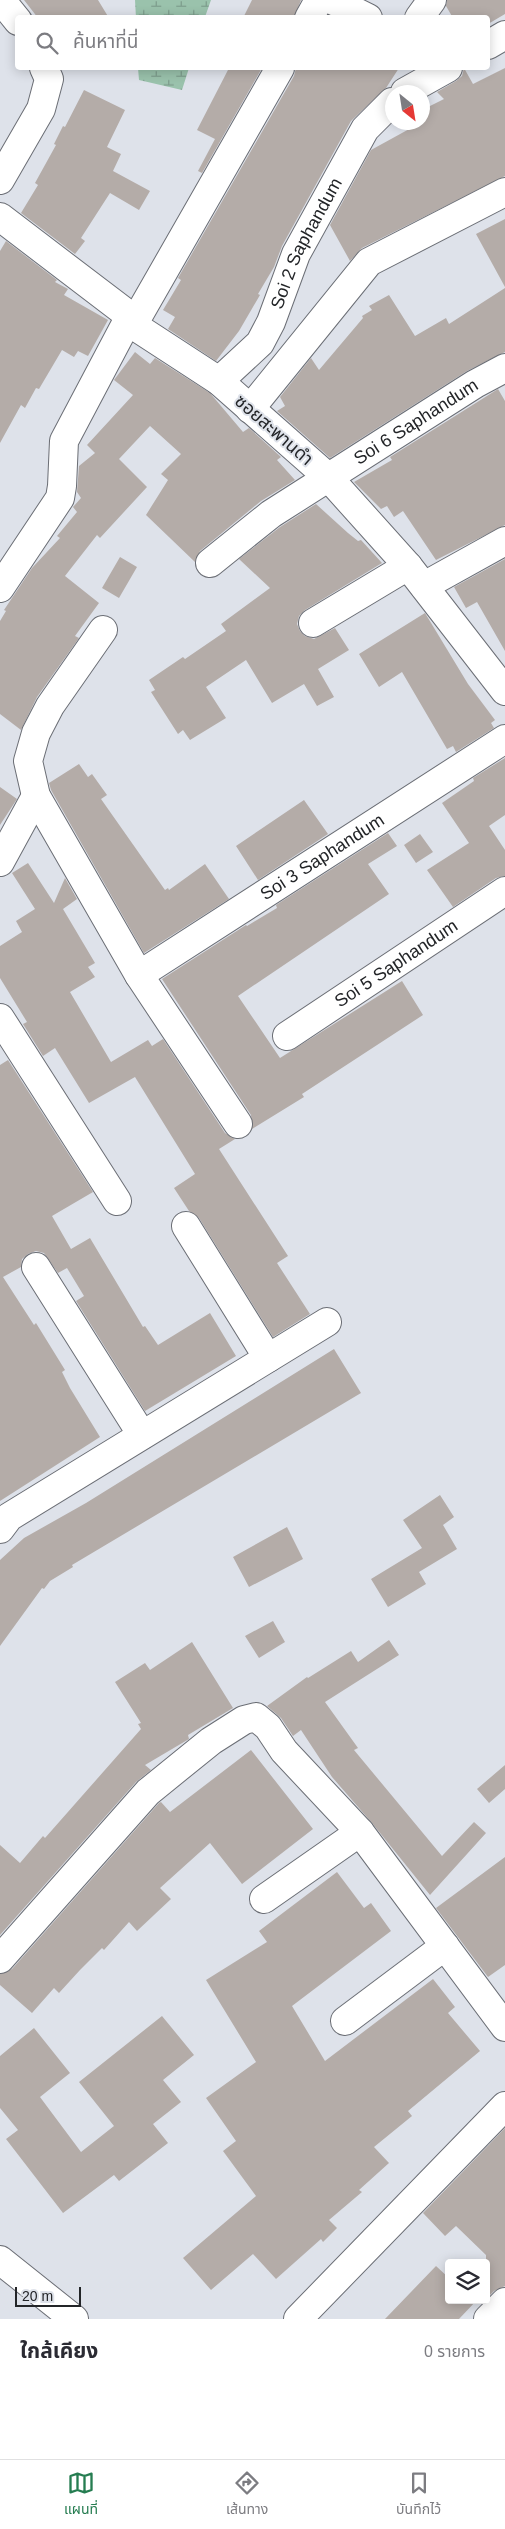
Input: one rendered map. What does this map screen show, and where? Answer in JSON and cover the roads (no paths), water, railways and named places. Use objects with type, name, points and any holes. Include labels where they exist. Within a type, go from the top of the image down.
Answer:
[{"type":"street","points":[[2,0],[15,17]]},
{"type":"street","points":[[311,15],[319,0]]},
{"type":"street","points":[[332,0],[362,15]]},
{"type":"street","points":[[421,15],[432,0]]},
{"type":"street","points":[[490,44],[505,35]]},
{"type":"street","points":[[0,180],[41,109],[49,79],[45,70]]},
{"type":"street","points":[[0,588],[60,498],[64,441],[131,320],[279,70]]},
{"type":"street","points":[[418,85],[444,70]]},
{"type":"street","name":"Soi 2 Saphandum","points":[[219,381],[260,343],[271,322],[296,254],[365,129],[385,109]]},
{"type":"street","points":[[250,409],[369,262],[505,192]]},
{"type":"street","name":"ซอยสะพานดำ","points":[[0,217],[131,320],[219,381],[329,478],[416,576],[505,691]]},
{"type":"street","name":"Soi 6 Saphandum","points":[[210,563],[271,514],[475,384],[505,368]]},
{"type":"street","points":[[313,623],[416,576],[505,541]]},
{"type":"street","points":[[103,630],[50,706],[36,733],[28,761],[36,796],[138,975],[238,1124]]},
{"type":"street","name":"Soi 3 Saphandum","points":[[138,975],[505,739]]},
{"type":"street","points":[[0,862],[36,796]]},
{"type":"street","name":"Soi 5 Saphandum","points":[[287,1036],[505,892]]},
{"type":"street","points":[[0,1018],[117,1201]]},
{"type":"street","points":[[186,1226],[268,1358]]},
{"type":"street","points":[[36,1267],[142,1435]]},
{"type":"street","points":[[3,1517],[142,1435],[326,1322]]},
{"type":"street","points":[[0,1958],[148,1792],[211,1741],[244,1720],[256,1717],[262,1721],[284,1751],[360,1832],[505,2027]]},
{"type":"street","points":[[264,1899],[360,1832]]},
{"type":"street","points":[[345,2021],[445,1946]]},
{"type":"street","points":[[298,2319],[505,2106]]},
{"type":"street","points":[[0,2260],[74,2319]]},
{"type":"street","points":[[488,2319],[505,2302]]}]
